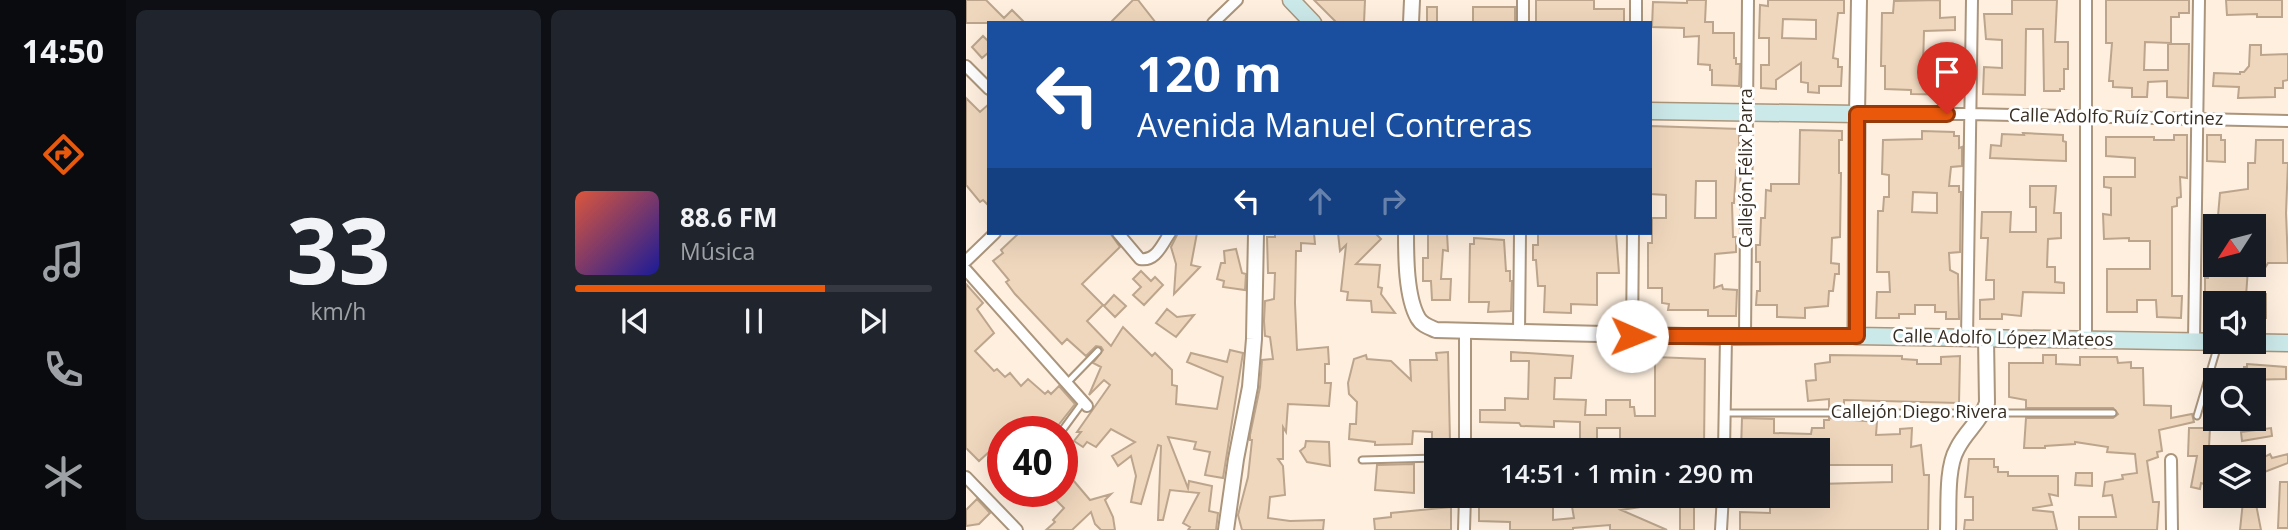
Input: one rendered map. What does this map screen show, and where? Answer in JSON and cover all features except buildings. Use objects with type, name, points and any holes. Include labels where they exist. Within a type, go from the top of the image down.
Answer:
[{"type":"main road","points":[[1291,0],[1311,21]]},
{"type":"main road","name":"Calle Adolfo Ruíz Cortinez","points":[[1652,110],[1857,114]]},
{"type":"main road","points":[[1857,114],[1857,336]]},
{"type":"main road","name":"Calle Adolfo López Mateos","points":[[1857,336],[2203,341]]},
{"type":"main road","name":"Calle Adolfo López Mateos","points":[[2266,342],[2288,342]]},
{"type":"street","points":[[1215,21],[1237,0]]},
{"type":"street","points":[[1411,21],[1412,0]]},
{"type":"street","points":[[1523,0],[1523,21]]},
{"type":"street","points":[[1636,0],[1636,21]]},
{"type":"street","name":"Callejón Félix Parra","points":[[1745,336],[1748,0]]},
{"type":"street","points":[[1857,114],[1859,0]]},
{"type":"street","points":[[1967,338],[1972,0]]},
{"type":"street","points":[[2085,339],[2086,0]]},
{"type":"street","points":[[2194,341],[2199,0]]},
{"type":"street","points":[[966,66],[987,87]]},
{"type":"street","name":"Calle Adolfo Ruíz Cortinez","points":[[1857,114],[2288,121]]},
{"type":"street","points":[[966,261],[993,235]]},
{"type":"street","points":[[1120,235],[1140,259],[1146,260],[1154,257],[1169,235]]},
{"type":"street","points":[[1226,530],[1250,387],[1254,339],[1256,235]]},
{"type":"street","name":"Calle Adolfo López Mateos","points":[[1406,235],[1406,260],[1412,301],[1418,319],[1436,331],[1632,336],[1857,336]]},
{"type":"street","points":[[1519,333],[1520,235]]},
{"type":"street","points":[[1632,336],[1633,235]]},
{"type":"street","points":[[966,270],[1085,404]]},
{"type":"street","points":[[1465,332],[1465,438]]},
{"type":"street","points":[[1725,438],[1726,337]]},
{"type":"street","points":[[1948,530],[1952,461],[1957,447],[1984,412],[1987,403],[1986,338]]},
{"type":"street","points":[[2171,460],[2172,530]]},
{"type":"street","points":[[966,477],[1017,530]]},
{"type":"street","points":[[1464,530],[1465,508]]},
{"type":"street","points":[[1721,530],[1722,508]]},
{"type":"lane","points":[[1067,383],[1098,351]]},
{"type":"lane","points":[[2197,416],[2215,354]]},
{"type":"lane","points":[[1075,416],[1085,404]]},
{"type":"lane","name":"Callejón Diego Rivera","points":[[1726,413],[2113,413]]},
{"type":"lane","points":[[1362,460],[1424,458]]},
{"type":"route","points":[[1632,336],[1857,336],[1857,114],[1947,114]]}]
